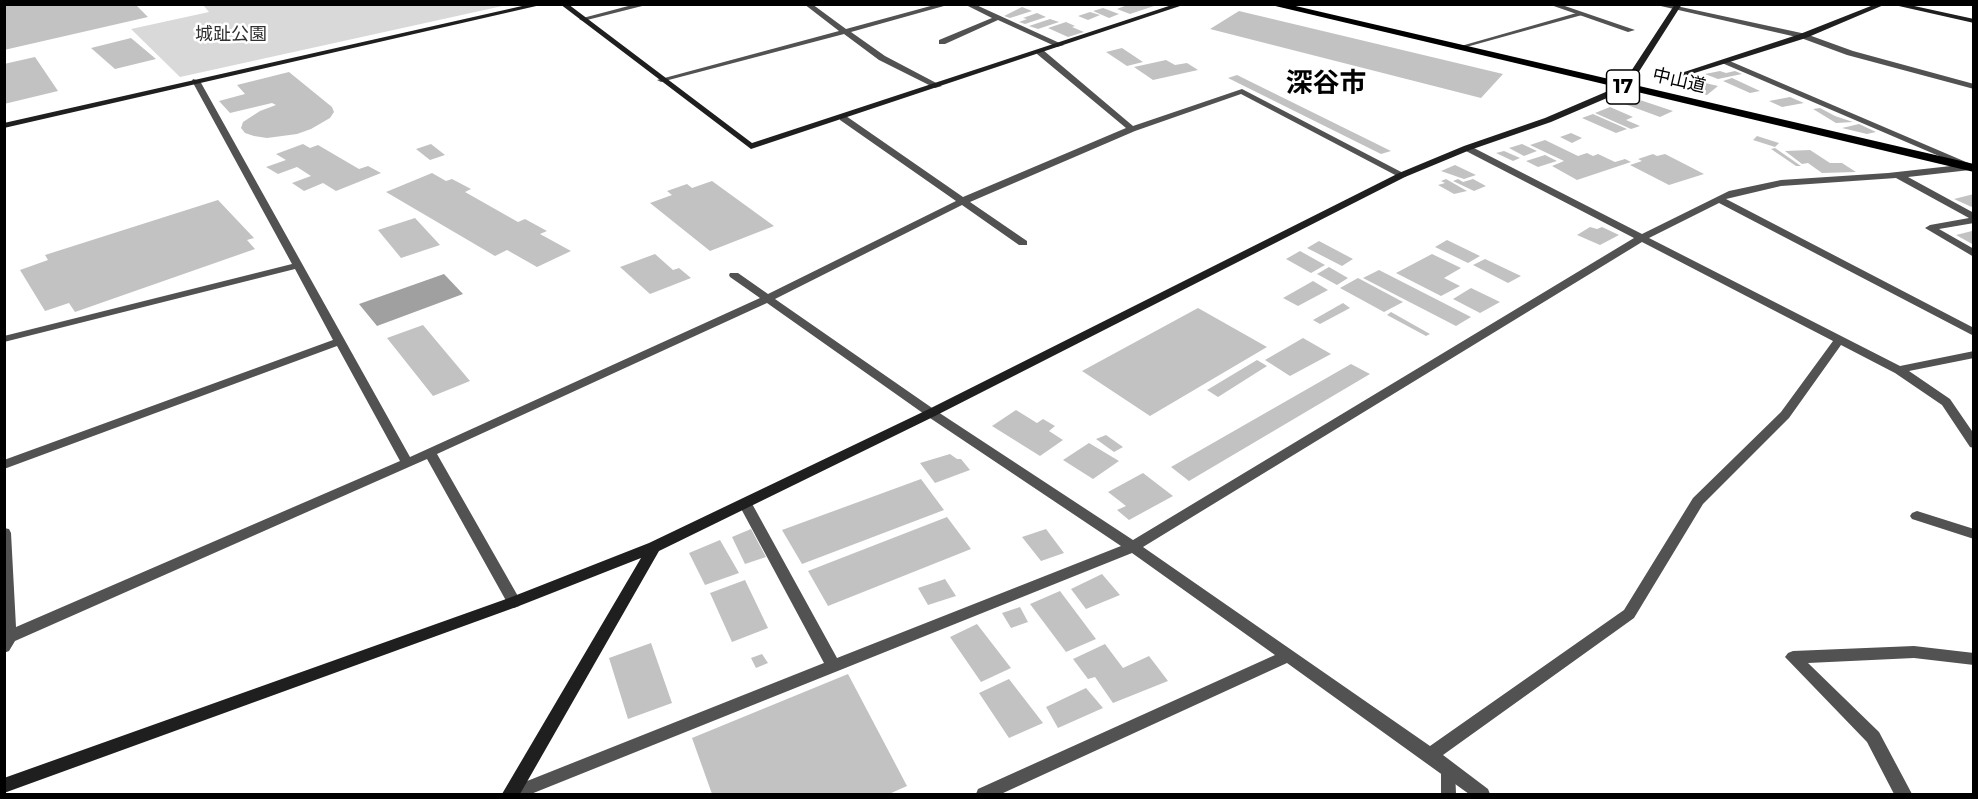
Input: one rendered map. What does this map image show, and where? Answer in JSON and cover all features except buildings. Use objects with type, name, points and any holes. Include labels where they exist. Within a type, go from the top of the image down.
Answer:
[{"type":"highway","name":"中山道","points":[[1272,4],[1292,6],[1457,48],[1972,168]]},
{"type":"street","points":[[4,126],[542,4]]},
{"type":"street","points":[[563,4],[751,146],[843,118],[1183,4]]},
{"type":"street","points":[[583,19],[647,4]]},
{"type":"street","points":[[807,4],[882,58],[938,86]]},
{"type":"street","points":[[661,80],[948,4]]},
{"type":"street","points":[[967,4],[1060,45]]},
{"type":"street","points":[[1551,4],[1631,30]]},
{"type":"street","points":[[1655,4],[1803,36],[1850,53],[1974,87]]},
{"type":"street","points":[[1682,75],[1803,36],[1883,4]]},
{"type":"street","points":[[1893,4],[1974,21]]},
{"type":"street","points":[[4,786],[514,602],[654,546],[931,413],[1402,175],[1467,148],[1548,120],[1625,87],[1677,7]]},
{"type":"street","points":[[942,42],[998,18]]},
{"type":"street","points":[[1040,52],[1132,129]]},
{"type":"street","points":[[1725,61],[1972,168]]},
{"type":"street","points":[[196,81],[338,342],[407,463]]},
{"type":"street","points":[[4,533],[7,642],[767,299],[963,201],[1132,129],[1242,91],[1402,175]]},
{"type":"street","points":[[843,118],[1023,243]]},
{"type":"street","points":[[1467,148],[1899,370],[1946,402],[1974,444]]},
{"type":"street","points":[[512,795],[1133,547],[1644,237],[1729,194],[1781,183],[1972,168]]},
{"type":"street","points":[[1898,175],[1974,218]]},
{"type":"street","points":[[1719,199],[1974,333]]},
{"type":"street","points":[[1974,218],[1930,228],[1974,254]]},
{"type":"street","points":[[4,339],[298,265]]},
{"type":"street","points":[[734,275],[931,413],[1133,547],[1430,755],[1482,795]]},
{"type":"street","points":[[1430,755],[1629,614],[1698,501],[1785,415],[1840,339]]},
{"type":"street","points":[[4,465],[338,342]]},
{"type":"street","points":[[1899,370],[1974,354]]},
{"type":"street","points":[[429,453],[514,602]]},
{"type":"street","points":[[745,503],[834,667]]},
{"type":"street","points":[[1917,516],[1974,534]]},
{"type":"street","points":[[512,795],[654,546]]},
{"type":"street","points":[[1904,795],[1873,737],[1793,657],[1914,652],[1974,659]]},
{"type":"street","points":[[984,795],[1287,656]]},
{"type":"lane","points":[[1457,48],[1580,14]]},
{"type":"lane","points":[[1448,769],[1449,795]]},
{"type":"green space","name":"城趾公園","points":[[203,5],[507,5],[180,77],[131,29],[209,12]]},
{"type":"shaded area","points":[[444,274],[463,294],[377,326],[359,304]]},
{"type":"district","name":"深谷市","points":[[1326,84]]}]
